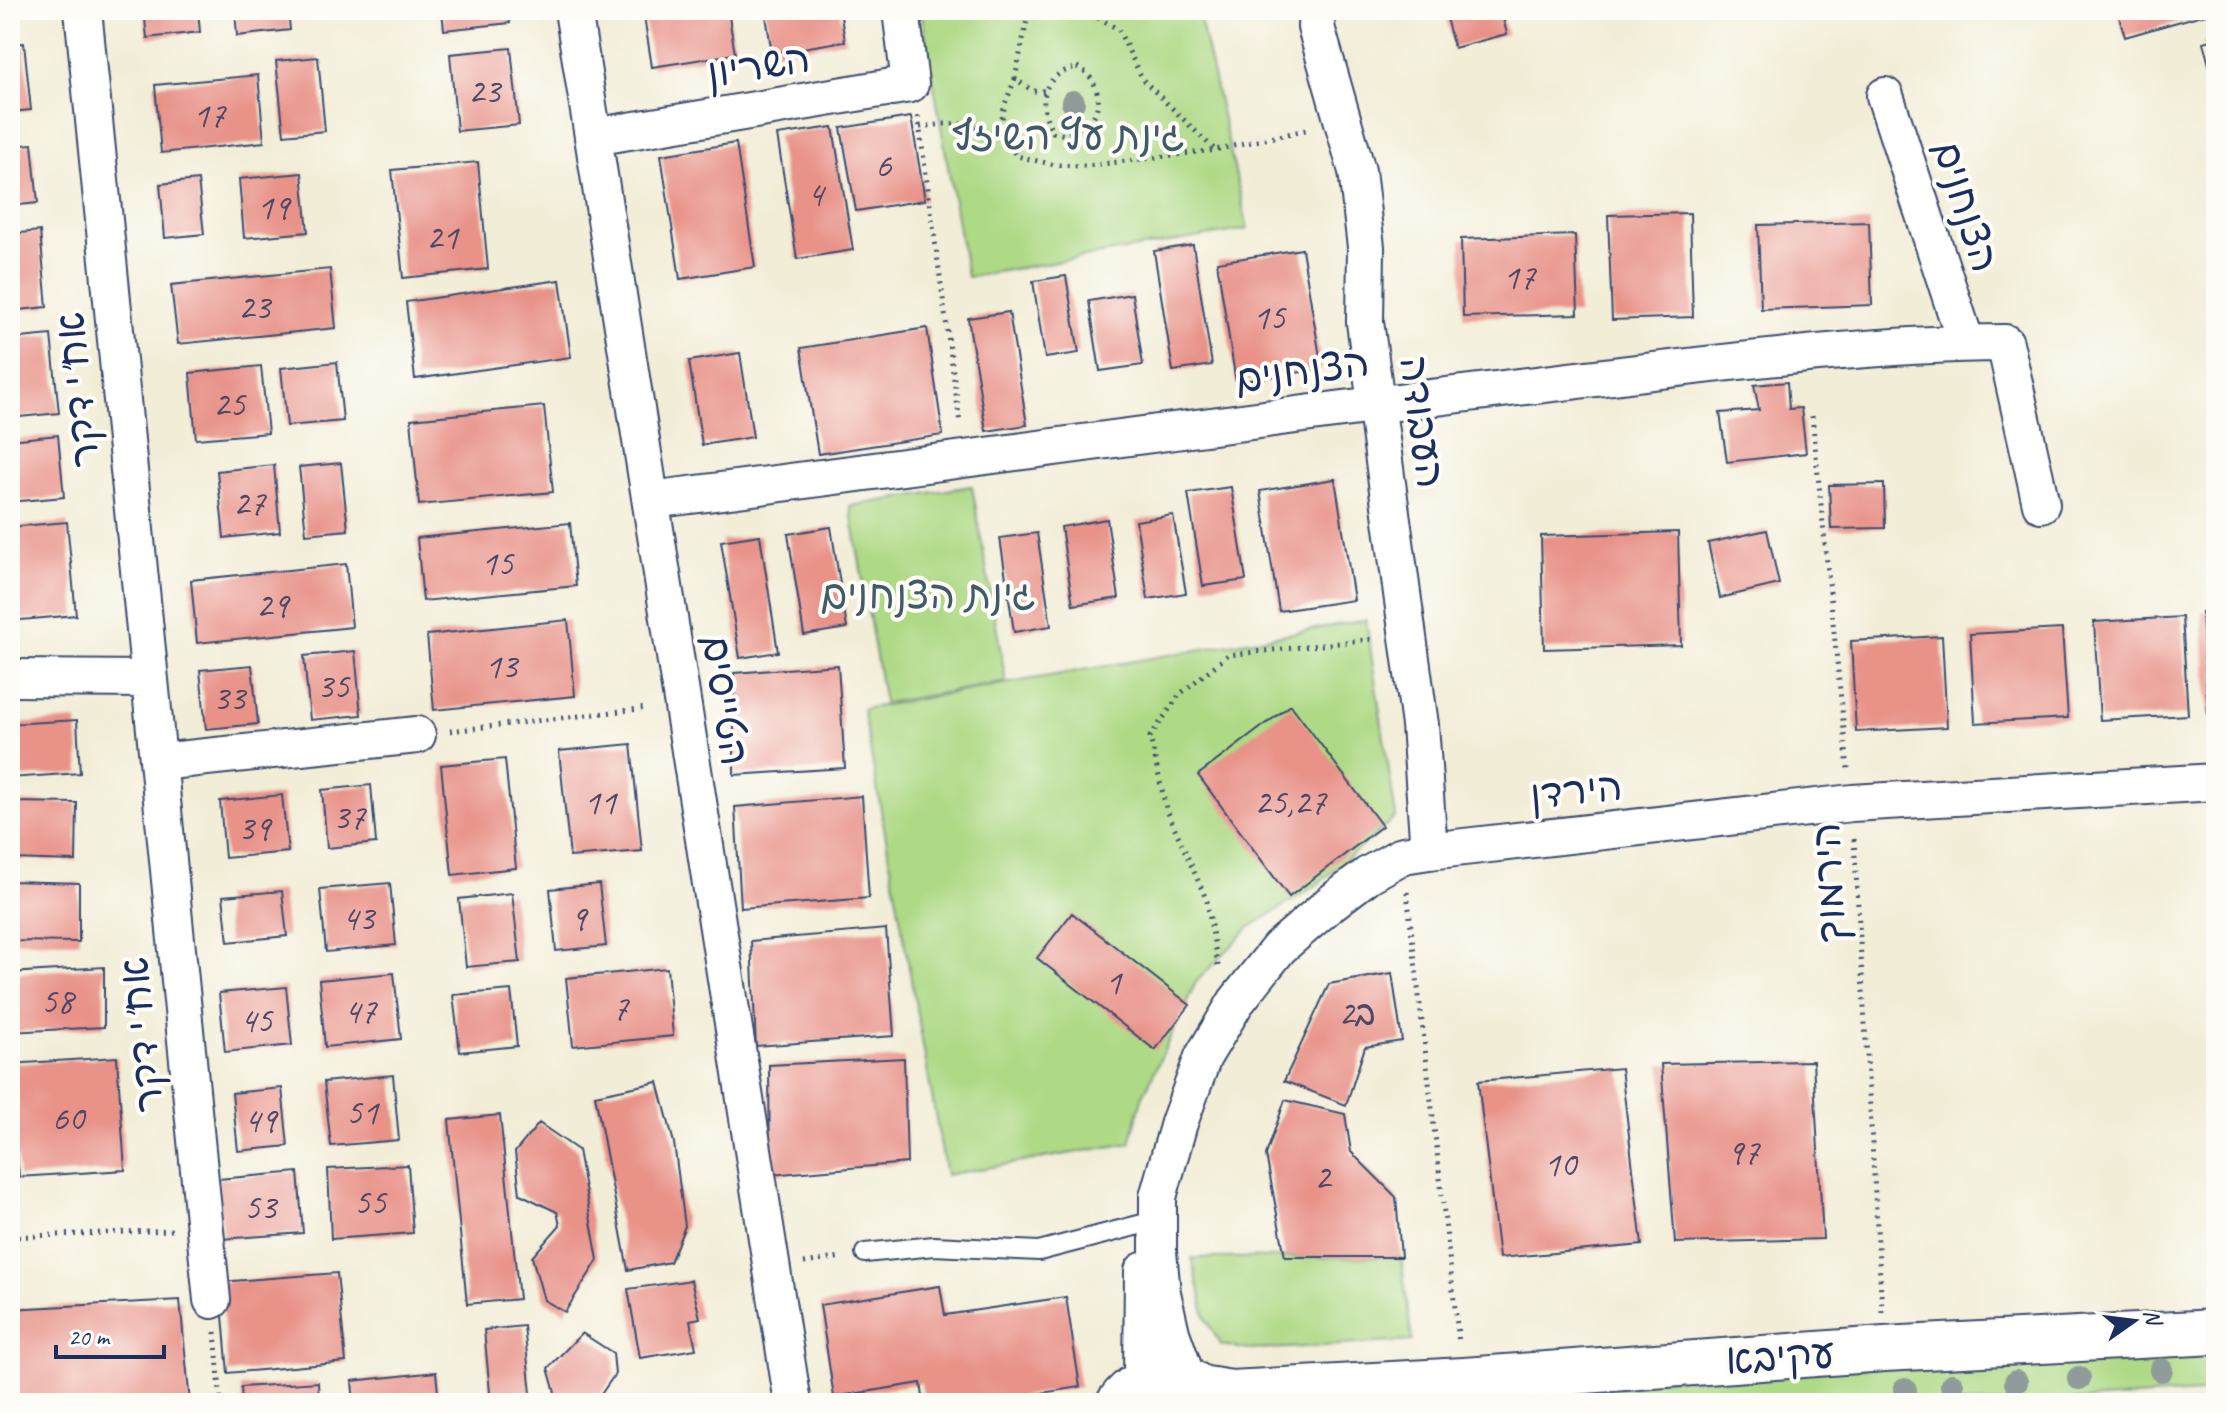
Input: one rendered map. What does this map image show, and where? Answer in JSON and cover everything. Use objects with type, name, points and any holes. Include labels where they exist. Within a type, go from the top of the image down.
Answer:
[{"type":"street","name":"אח''י דקר","points":[[83,10],[212,1300]]},
{"type":"street","name":"הטייסים","points":[[573,10],[793,1403]]},
{"type":"street","points":[[901,10],[910,84]]},
{"type":"street","name":"העבודה","points":[[1317,10],[1316,27],[1357,171],[1366,247],[1365,322],[1420,725],[1416,853]]},
{"type":"street","name":"השריון","points":[[593,137],[910,84]]},
{"type":"street","name":"הצנחנים","points":[[1885,96],[1966,343]]},
{"type":"street","name":"הצנחנים","points":[[651,500],[965,461],[1375,404],[1806,353],[2005,343],[2041,504]]},
{"type":"street","points":[[10,678],[150,679]]},
{"type":"street","points":[[159,762],[417,735]]},
{"type":"street","name":"הירדן","points":[[1201,1391],[1171,1333],[1162,1293],[1158,1252],[1158,1197],[1179,1123],[1203,1057],[1236,1002],[1279,948],[1368,875],[1416,853],[1852,803],[2216,782]]},
{"type":"street","name":"הירדן","points":[[1131,1392],[1143,1264],[1158,1220]]},
{"type":"street","name":"עקיבא","points":[[1131,1392],[1161,1376],[1180,1377],[1201,1391],[1231,1393],[1464,1380],[1884,1349],[2216,1332]]},
{"type":"lane","points":[[865,1253],[934,1246],[1039,1251],[1158,1220]]},
{"type":"path","points":[[999,134],[1005,104],[1015,79],[1029,10]]},
{"type":"path","points":[[1084,10],[1118,29],[1143,80],[1215,150]]},
{"type":"path","points":[[1077,67],[1088,71],[1096,87],[1098,105],[1090,123],[1065,135],[1053,132],[1044,105],[1046,91],[1052,78],[1062,70],[1077,67]]},
{"type":"path","points":[[1015,79],[1033,91],[1046,91]]},
{"type":"path","points":[[910,84],[920,127],[965,461]]},
{"type":"path","points":[[920,127],[969,124],[999,134],[1017,156],[1055,165],[1086,166],[1215,150],[1342,122]]},
{"type":"path","name":"הירמוך","points":[[1812,416],[1852,803],[1884,1349]]},
{"type":"path","points":[[1220,976],[1207,901],[1166,808],[1150,737],[1180,694],[1228,655],[1407,636]]},
{"type":"path","points":[[417,735],[682,704]]},
{"type":"path","points":[[1416,853],[1464,1380]]},
{"type":"path","points":[[10,1237],[205,1229]]},
{"type":"path","points":[[772,1269],[865,1253]]},
{"type":"path","points":[[212,1300],[221,1403]]},
{"type":"green space","name":"גינת עץ השיזף","points":[[921,10],[1198,10],[1248,229],[967,277]]},
{"type":"green space","name":"גינת הצנחנים","points":[[972,486],[1006,682],[884,703],[850,506]]},
{"type":"green space","points":[[1366,620],[1396,817],[1314,887],[1250,927],[1196,982],[1142,1098],[1130,1143],[946,1175],[863,709]]},
{"type":"green space","points":[[1401,1257],[1412,1341],[1250,1350],[1221,1345],[1206,1319],[1192,1258]]},
{"type":"green space","points":[[2216,1347],[2216,1392],[2040,1403],[1246,1403]]},
{"type":"building","points":[[144,10],[198,10],[200,32],[147,38]]},
{"type":"building","points":[[235,10],[288,10],[290,30],[237,36]]},
{"type":"building","points":[[442,10],[508,10],[510,23],[444,30]]},
{"type":"building","points":[[643,10],[728,10],[735,54],[652,67]]},
{"type":"building","points":[[765,10],[840,10],[845,41],[772,53]]},
{"type":"building","points":[[1444,10],[1501,10],[1507,34],[1454,48]]},
{"type":"building","points":[[2117,10],[2216,10],[2216,11],[2125,37]]},
{"type":"building","points":[[2216,39],[2216,87],[2215,87],[2203,42]]},
{"type":"building","points":[[24,43],[31,110],[10,112],[10,44]]},
{"type":"building","points":[[511,48],[519,125],[457,131],[450,54]]},
{"type":"building","points":[[318,57],[325,131],[284,135],[276,61]]},
{"type":"building","points":[[258,75],[264,142],[161,153],[155,85]]},
{"type":"building","points":[[911,117],[925,200],[856,211],[841,128]]},
{"type":"building","points":[[833,127],[853,250],[797,259],[777,135]]},
{"type":"building","points":[[736,143],[755,267],[680,279],[661,155]]},
{"type":"building","points":[[32,144],[38,203],[10,206],[10,146]]},
{"type":"building","points":[[478,162],[488,269],[403,278],[392,170]]},
{"type":"building","points":[[302,173],[308,232],[244,238],[239,179]]},
{"type":"building","points":[[198,180],[204,234],[165,238],[160,184]]},
{"type":"building","points":[[1690,213],[1693,317],[1612,320],[1608,215]]},
{"type":"building","points":[[1869,222],[1872,305],[1761,309],[1758,225]]},
{"type":"building","points":[[40,231],[47,307],[10,311],[10,234]]},
{"type":"building","points":[[1575,235],[1578,314],[1463,317],[1461,239]]},
{"type":"building","points":[[1193,245],[1212,365],[1173,371],[1154,251]]},
{"type":"building","points":[[1302,249],[1322,369],[1236,382],[1217,262]]},
{"type":"building","points":[[330,269],[336,328],[178,344],[171,285]]},
{"type":"building","points":[[1066,276],[1079,353],[1045,358],[1033,281]]},
{"type":"building","points":[[560,280],[571,357],[415,379],[406,302]]},
{"type":"building","points":[[1132,294],[1143,365],[1100,371],[1089,301]]},
{"type":"building","points":[[1009,312],[1027,425],[986,431],[968,318]]},
{"type":"building","points":[[927,328],[943,435],[818,454],[801,348]]},
{"type":"building","points":[[51,335],[59,413],[10,418],[10,339]]},
{"type":"building","points":[[740,353],[753,437],[702,445],[689,361]]},
{"type":"building","points":[[337,362],[343,421],[287,426],[281,368]]},
{"type":"building","points":[[261,366],[268,433],[196,439],[190,373]]},
{"type":"building","points":[[1787,382],[1789,409],[1801,408],[1806,453],[1727,462],[1720,413],[1759,410],[1754,385]]},
{"type":"building","points":[[544,406],[553,492],[419,505],[411,419]]},
{"type":"building","points":[[58,435],[64,497],[10,502],[10,440]]},
{"type":"building","points":[[341,463],[348,530],[306,534],[299,467]]},
{"type":"building","points":[[274,465],[280,532],[224,538],[217,471]]},
{"type":"building","points":[[1335,479],[1354,600],[1279,611],[1260,491]]},
{"type":"building","points":[[1884,484],[1885,528],[1831,529],[1829,485]]},
{"type":"building","points":[[1231,487],[1246,580],[1203,586],[1188,493]]},
{"type":"building","points":[[1173,515],[1186,593],[1148,599],[1136,521]]},
{"type":"building","points":[[1107,519],[1119,598],[1073,605],[1061,527]]},
{"type":"building","points":[[67,522],[76,615],[10,621],[10,527]]},
{"type":"building","points":[[570,523],[576,586],[423,601],[417,538]]},
{"type":"building","points":[[831,527],[847,628],[804,635],[788,534]]},
{"type":"building","points":[[1767,530],[1779,584],[1720,598],[1708,543]]},
{"type":"building","points":[[1678,532],[1681,645],[1544,649],[1541,536]]},
{"type":"building","points":[[1037,533],[1051,626],[1014,632],[1000,538]]},
{"type":"building","points":[[760,535],[778,652],[740,658],[721,541]]},
{"type":"building","points":[[346,564],[352,627],[197,643],[191,580]]},
{"type":"building","points":[[2216,611],[2216,715],[2208,715],[2202,612]]},
{"type":"building","points":[[2182,617],[2188,715],[2100,720],[2094,622]]},
{"type":"building","points":[[568,620],[575,696],[434,710],[427,635]]},
{"type":"building","points":[[2062,629],[2068,718],[1975,723],[1970,634]]},
{"type":"building","points":[[1942,636],[1947,727],[1856,732],[1851,641]]},
{"type":"building","points":[[355,651],[361,715],[310,720],[304,656]]},
{"type":"building","points":[[252,665],[258,724],[206,729],[200,670]]},
{"type":"building","points":[[838,665],[845,768],[734,775],[734,673]]},
{"type":"building","points":[[1291,705],[1382,826],[1289,897],[1198,775]]},
{"type":"building","points":[[77,720],[80,773],[10,778],[10,724]]},
{"type":"building","points":[[631,744],[642,851],[570,857],[559,751]]},
{"type":"building","points":[[505,759],[516,868],[452,875],[441,765]]},
{"type":"building","points":[[371,785],[376,843],[327,848],[322,790]]},
{"type":"building","points":[[282,795],[288,852],[225,858],[220,801]]},
{"type":"building","points":[[862,796],[869,898],[741,908],[735,807]]},
{"type":"building","points":[[13,802],[77,803],[76,861],[11,859]]},
{"type":"building","points":[[10,881],[79,883],[79,942],[10,941]]},
{"type":"building","points":[[390,883],[396,945],[326,952],[320,889]]},
{"type":"building","points":[[599,884],[606,946],[556,951],[550,889]]},
{"type":"building","points":[[282,891],[287,936],[228,942],[223,896]]},
{"type":"building","points":[[512,893],[520,962],[466,967],[459,899]]},
{"type":"building","points":[[1072,913],[1190,1005],[1155,1050],[1037,958]]},
{"type":"building","points":[[886,929],[894,1036],[756,1046],[751,941]]},
{"type":"building","points":[[104,967],[104,1027],[10,1032],[10,973]]},
{"type":"building","points":[[667,968],[673,1036],[573,1046],[566,978]]},
{"type":"building","points":[[394,973],[401,1039],[325,1047],[319,980]]},
{"type":"building","points":[[1392,973],[1402,1041],[1365,1047],[1346,1105],[1284,1081],[1329,984]]},
{"type":"building","points":[[286,987],[292,1045],[225,1052],[219,993]]},
{"type":"building","points":[[511,990],[517,1046],[460,1052],[453,995]]},
{"type":"building","points":[[117,1057],[125,1170],[19,1177],[10,1064]]},
{"type":"building","points":[[904,1058],[907,1163],[770,1175],[769,1065]]},
{"type":"building","points":[[1813,1061],[1823,1239],[1675,1243],[1661,1064]]},
{"type":"building","points":[[1621,1068],[1642,1245],[1499,1258],[1478,1081]]},
{"type":"building","points":[[393,1075],[399,1140],[331,1146],[324,1082]]},
{"type":"building","points":[[658,1082],[674,1143],[685,1226],[670,1262],[628,1270],[595,1095]]},
{"type":"building","points":[[282,1088],[288,1146],[238,1151],[232,1093]]},
{"type":"building","points":[[1285,1100],[1345,1114],[1351,1152],[1396,1197],[1401,1257],[1285,1257],[1266,1155]]},
{"type":"building","points":[[500,1115],[519,1299],[467,1304],[449,1120]]},
{"type":"building","points":[[539,1123],[578,1150],[598,1260],[565,1312],[544,1300],[532,1257],[560,1225],[557,1212],[520,1194],[515,1152]]},
{"type":"building","points":[[408,1165],[413,1233],[331,1239],[328,1169]]},
{"type":"building","points":[[298,1172],[303,1233],[222,1239],[218,1179]]},
{"type":"building","points":[[337,1273],[346,1362],[228,1373],[220,1282]]},
{"type":"building","points":[[691,1280],[700,1318],[690,1320],[696,1349],[640,1358],[628,1289]]},
{"type":"building","points":[[940,1286],[945,1315],[1066,1297],[1080,1387],[979,1403],[924,1403],[921,1383],[834,1397],[820,1305]]},
{"type":"building","points":[[180,1300],[190,1403],[10,1403],[10,1309]]},
{"type":"building","points":[[524,1326],[532,1403],[491,1403],[484,1330]]},
{"type":"building","points":[[582,1333],[613,1353],[615,1374],[595,1403],[558,1403],[548,1368]]},
{"type":"building","points":[[436,1372],[439,1403],[354,1403],[352,1381]]},
{"type":"building","points":[[318,1382],[319,1403],[242,1403],[241,1387]]}]
